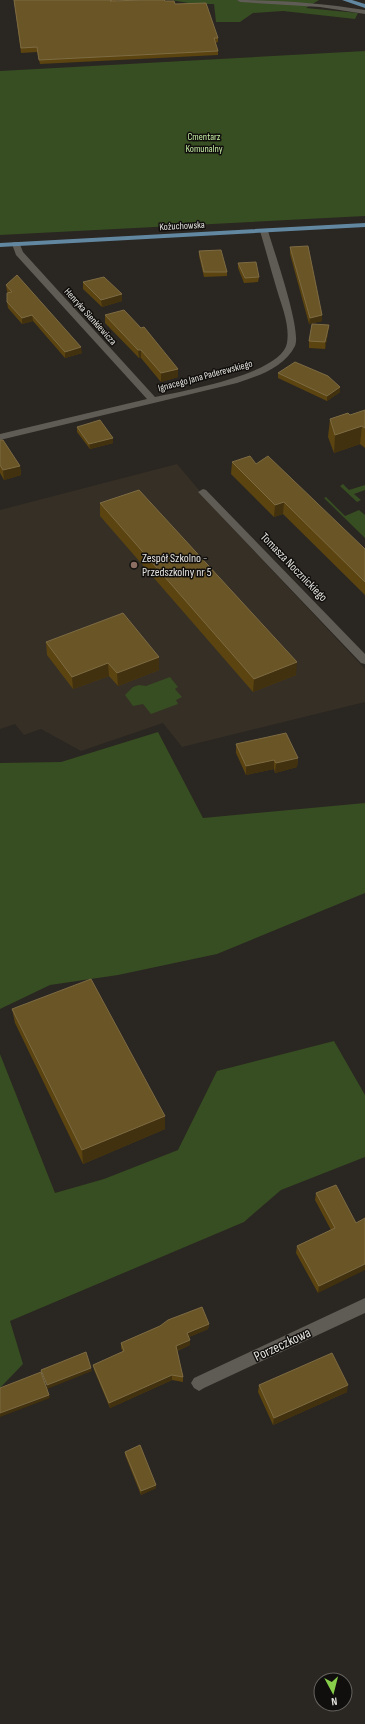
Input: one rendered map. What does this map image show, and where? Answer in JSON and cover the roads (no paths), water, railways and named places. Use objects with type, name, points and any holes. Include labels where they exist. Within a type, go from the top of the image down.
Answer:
[{"type":"main road","points":[[345,0],[365,6]]},
{"type":"main road","name":"Kożuchowska","points":[[0,245],[365,225]]},
{"type":"street","points":[[240,0],[320,5],[365,12]]},
{"type":"street","name":"Ignacego Jana Paderewskiego","points":[[0,437],[234,381],[260,372],[281,358],[291,345],[291,325],[264,231]]},
{"type":"street","name":"Henryka Sienkiewicza","points":[[16,244],[22,256],[153,400]]},
{"type":"street","name":"Tomasza Nocznickiego","points":[[203,492],[365,660]]},
{"type":"street","name":"Porzeczkowa","points":[[199,1383],[365,1305]]},
{"type":"place","name":"Zespół Szkolno - Przedszkolny nr 5","points":[[134,565]]},
{"type":"park label","name":"Cmentarz Komunalny","points":[[204,142]]}]
